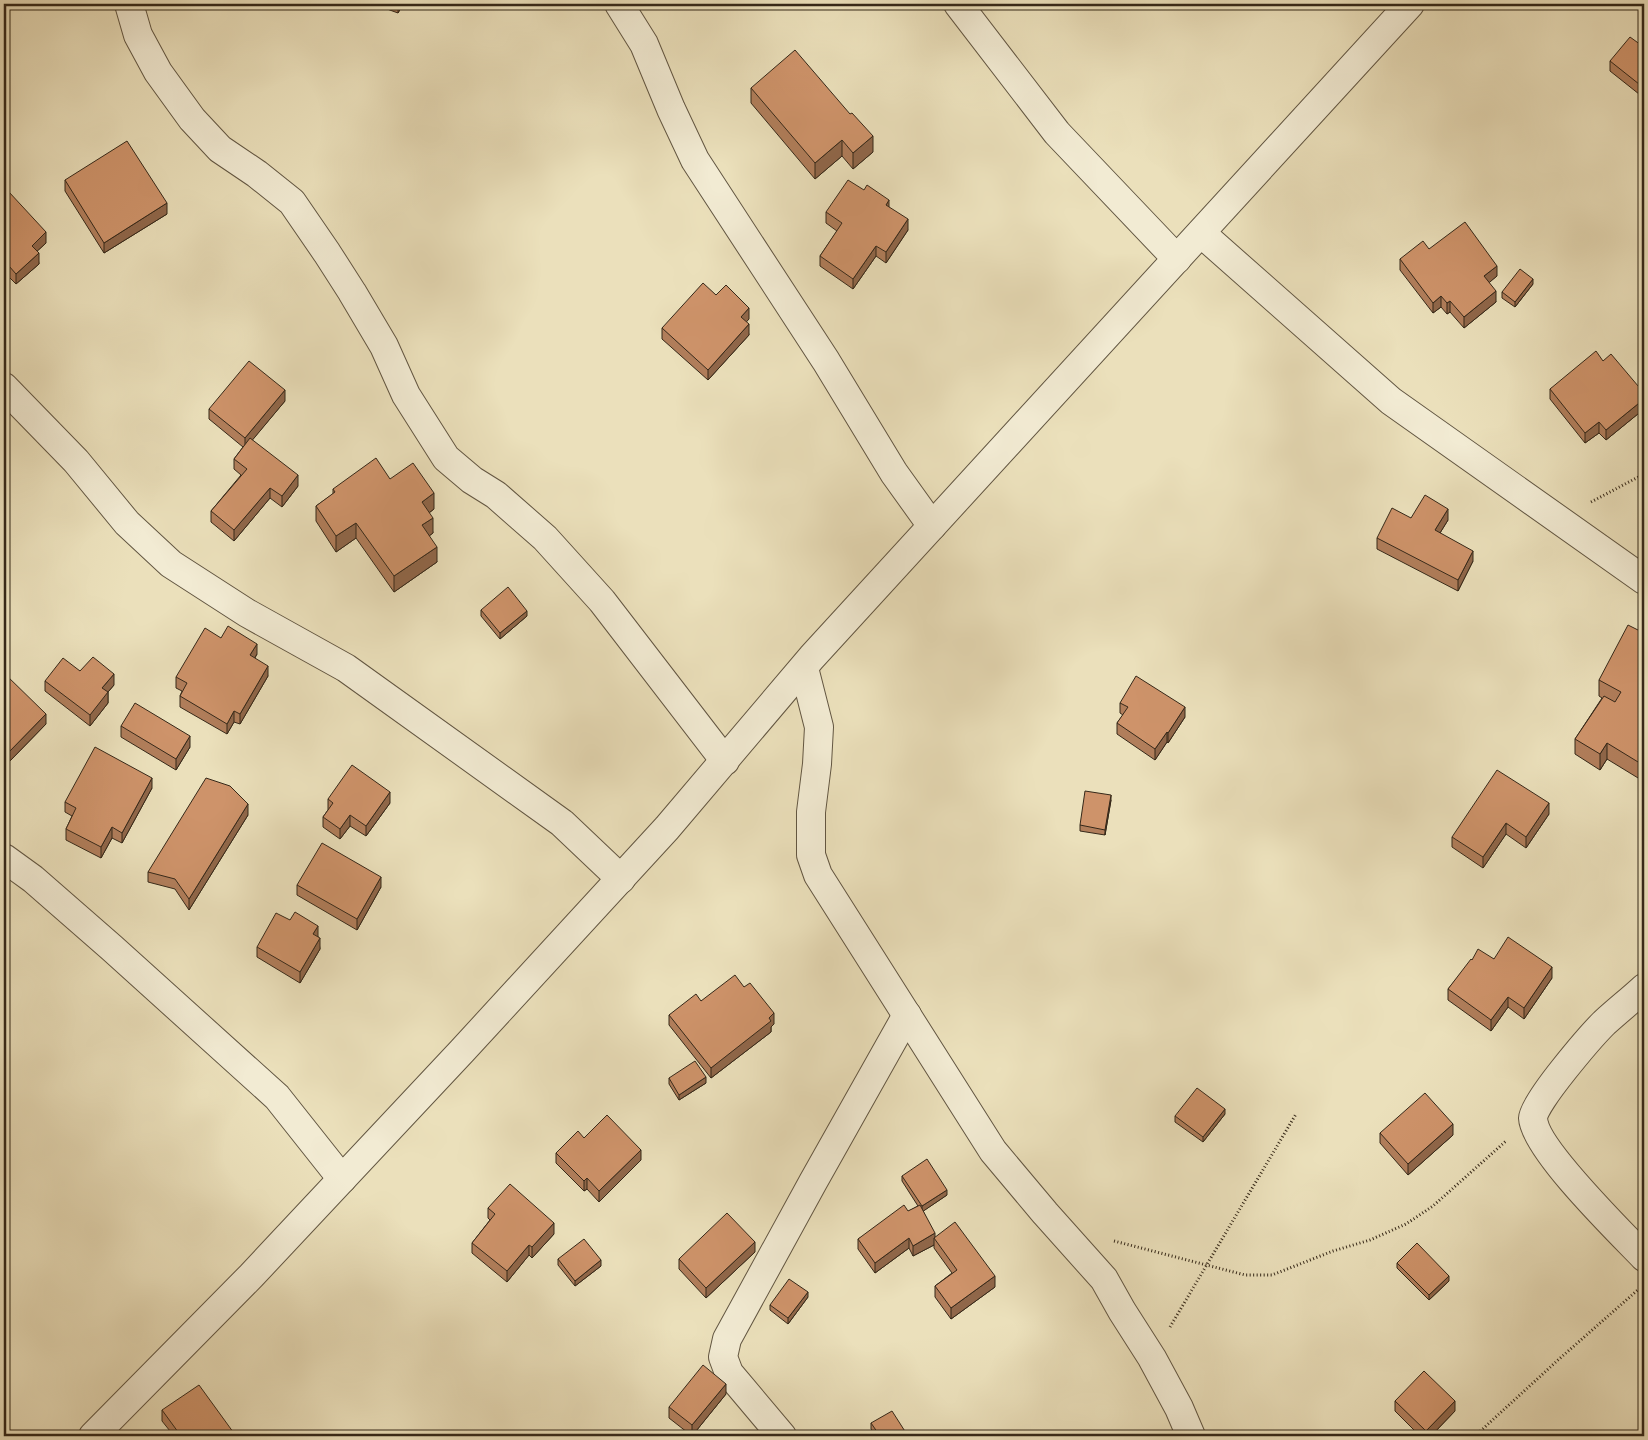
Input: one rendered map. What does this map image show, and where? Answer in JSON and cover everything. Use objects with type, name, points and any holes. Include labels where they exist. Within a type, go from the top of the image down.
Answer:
[{"type":"street","points":[[129,4],[138,36],[158,72],[192,119],[220,149],[257,174],[292,202],[352,292],[384,346],[406,395],[446,458],[472,480],[496,495],[546,538],[602,601],[725,760]]},
{"type":"street","points":[[619,4],[644,44],[670,109],[695,160],[826,361],[894,473],[932,526]]},
{"type":"street","points":[[958,4],[1057,133],[1178,259]]},
{"type":"street","points":[[94,1436],[251,1276],[667,828],[804,668],[932,526],[1410,4]]},
{"type":"street","points":[[1201,233],[1391,401],[1644,580]]},
{"type":"street","points":[[4,387],[76,461],[128,523],[171,564],[247,612],[354,673],[562,823],[620,879]]},
{"type":"street","points":[[804,668],[819,727],[812,812],[811,856],[818,875],[993,1151],[1050,1220],[1104,1280],[1152,1358],[1179,1408],[1191,1436]]},
{"type":"street","points":[[4,858],[33,879],[112,948],[277,1097],[342,1179]]},
{"type":"street","points":[[1644,988],[1604,1024],[1552,1086],[1538,1105],[1533,1116],[1536,1130],[1545,1148],[1644,1257]]},
{"type":"street","points":[[782,1436],[729,1374],[723,1358],[728,1339],[813,1182],[907,1015]]},
{"type":"path","points":[[1559,519],[1644,474]]},
{"type":"path","points":[[1152,1358],[1296,1114]]},
{"type":"path","points":[[1112,1240],[1245,1275],[1272,1275],[1333,1251],[1370,1240],[1406,1224],[1433,1206],[1533,1116]]},
{"type":"path","points":[[1475,1436],[1551,1366],[1644,1285]]},
{"type":"building","points":[[388,4],[400,4],[398,8]]},
{"type":"building","points":[[1630,37],[1641,45],[1644,41],[1644,88],[1610,61]]},
{"type":"building","points":[[795,50],[850,114],[852,113],[873,136],[853,153],[842,140],[815,163],[751,88]]},
{"type":"building","points":[[127,141],[167,203],[104,243],[65,180]]},
{"type":"building","points":[[848,180],[864,190],[867,185],[889,200],[886,205],[908,219],[886,252],[876,246],[853,279],[820,256],[842,223],[826,212]]},
{"type":"building","points":[[9,192],[46,232],[32,246],[39,253],[16,274],[9,266],[4,272],[4,197]]},
{"type":"building","points":[[1465,222],[1497,266],[1484,276],[1496,291],[1464,317],[1450,301],[1447,303],[1441,296],[1433,303],[1400,259],[1423,241],[1429,249]]},
{"type":"building","points":[[1520,269],[1533,279],[1515,302],[1502,292]]},
{"type":"building","points":[[703,283],[716,295],[726,285],[749,308],[741,317],[749,324],[708,370],[662,328]]},
{"type":"building","points":[[1596,351],[1603,361],[1611,354],[1644,393],[1644,399],[1606,430],[1599,422],[1585,433],[1550,389]]},
{"type":"building","points":[[249,361],[285,390],[245,438],[209,409]]},
{"type":"building","points":[[250,438],[298,475],[282,496],[270,488],[234,530],[211,511],[247,469],[234,459]]},
{"type":"building","points":[[376,458],[390,479],[413,463],[434,493],[422,502],[433,518],[422,525],[437,547],[394,576],[356,523],[336,536],[316,506],[335,492],[333,489]]},
{"type":"building","points":[[1425,495],[1448,509],[1435,530],[1473,551],[1458,580],[1377,538],[1392,508],[1411,518]]},
{"type":"building","points":[[508,587],[527,611],[500,633],[481,610]]},
{"type":"building","points":[[1628,625],[1644,633],[1643,765],[1607,743],[1600,754],[1575,739],[1604,696],[1615,702],[1621,692],[1599,680]]},
{"type":"building","points":[[228,626],[257,644],[250,655],[268,666],[240,714],[234,711],[227,724],[180,696],[187,683],[176,677],[205,628],[221,638]]},
{"type":"building","points":[[93,657],[114,674],[102,688],[108,692],[90,715],[45,681],[63,658],[80,671]]},
{"type":"building","points":[[5,674],[46,714],[7,754],[4,751]]},
{"type":"building","points":[[1136,676],[1185,707],[1155,749],[1117,723],[1128,707],[1120,703]]},
{"type":"building","points":[[135,703],[190,736],[176,759],[121,726]]},
{"type":"building","points":[[95,747],[152,778],[122,833],[112,827],[101,847],[66,829],[76,808],[65,802]]},
{"type":"building","points":[[352,765],[390,792],[366,826],[350,815],[340,829],[323,817],[333,803],[328,799]]},
{"type":"building","points":[[1497,770],[1549,803],[1526,837],[1506,823],[1483,857],[1452,837]]},
{"type":"building","points":[[206,778],[230,786],[248,804],[189,899],[175,879],[148,872]]},
{"type":"building","points":[[1085,791],[1111,795],[1105,830],[1080,825]]},
{"type":"building","points":[[322,843],[381,877],[357,919],[297,885]]},
{"type":"building","points":[[295,912],[318,926],[313,934],[320,938],[300,972],[257,947],[276,913],[290,920]]},
{"type":"building","points":[[1508,937],[1552,967],[1524,1008],[1508,997],[1491,1020],[1448,989],[1472,960],[1478,949],[1494,959]]},
{"type":"building","points":[[735,975],[744,987],[750,983],[774,1013],[769,1018],[771,1021],[711,1068],[669,1015],[696,994],[701,1001]]},
{"type":"building","points":[[1644,1034],[1644,1044],[1640,1039]]},
{"type":"building","points":[[695,1061],[706,1077],[679,1095],[669,1078]]},
{"type":"building","points":[[1197,1088],[1225,1109],[1203,1137],[1175,1116]]},
{"type":"building","points":[[1425,1093],[1453,1124],[1408,1164],[1380,1133]]},
{"type":"building","points":[[607,1115],[641,1150],[599,1191],[587,1178],[584,1181],[556,1153],[578,1131],[584,1138]]},
{"type":"building","points":[[927,1159],[947,1190],[922,1206],[902,1176]]},
{"type":"building","points":[[510,1184],[554,1223],[532,1247],[529,1245],[507,1271],[472,1243],[495,1214],[488,1208]]},
{"type":"building","points":[[904,1205],[908,1211],[920,1205],[935,1233],[913,1246],[909,1238],[875,1263],[858,1239]]},
{"type":"building","points":[[727,1213],[755,1242],[706,1288],[679,1259]]},
{"type":"building","points":[[955,1222],[995,1276],[951,1308],[935,1286],[957,1270],[934,1238]]},
{"type":"building","points":[[584,1239],[601,1260],[575,1281],[558,1259]]},
{"type":"building","points":[[1417,1243],[1449,1276],[1429,1295],[1397,1263]]},
{"type":"building","points":[[789,1279],[808,1292],[788,1318],[770,1305]]},
{"type":"building","points":[[703,1365],[726,1384],[692,1425],[669,1407]]},
{"type":"building","points":[[1424,1371],[1455,1401],[1426,1431],[1395,1401]]},
{"type":"building","points":[[199,1385],[236,1436],[181,1436],[162,1410]]},
{"type":"building","points":[[892,1411],[908,1436],[880,1436],[871,1423]]}]
